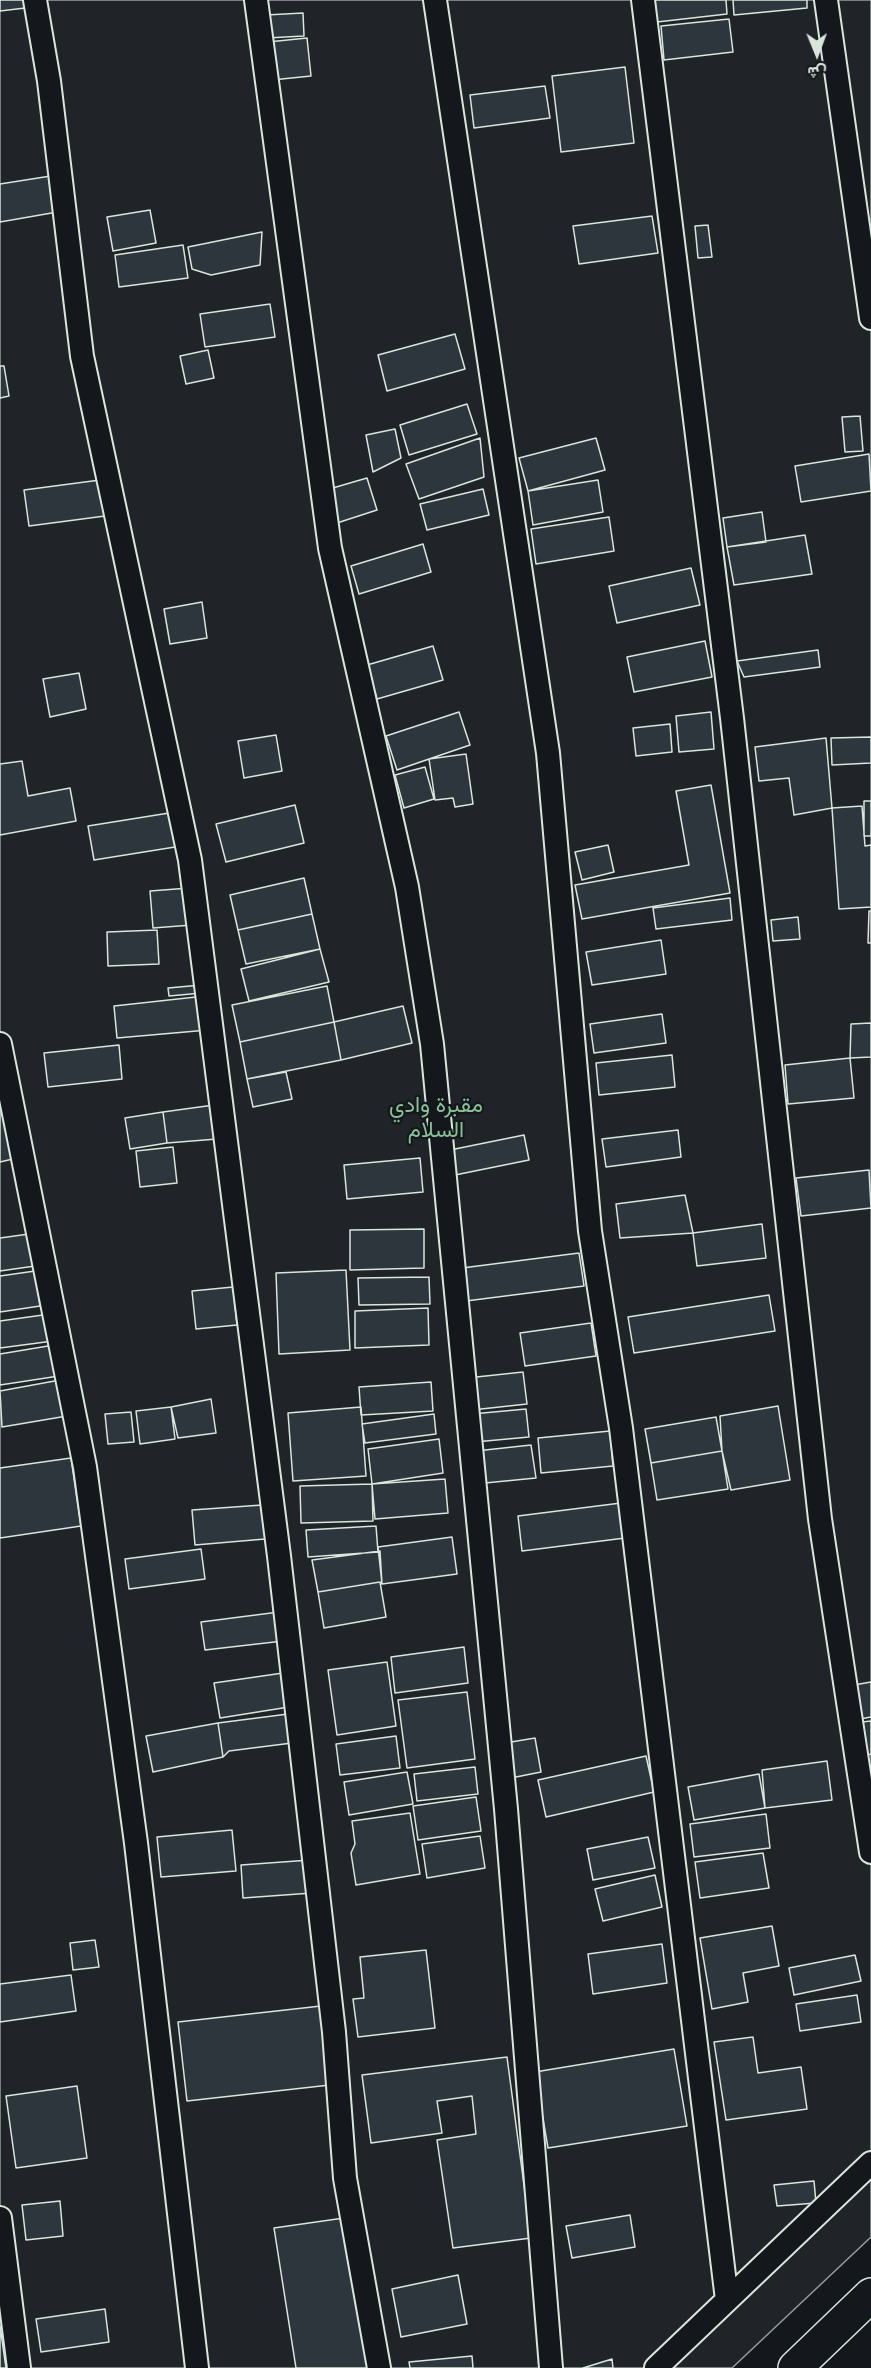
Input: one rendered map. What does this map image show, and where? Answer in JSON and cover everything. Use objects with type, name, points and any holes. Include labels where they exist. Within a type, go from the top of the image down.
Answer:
[{"type":"main road","points":[[795,2368],[871,2295]]},
{"type":"lane","points":[[34,0],[49,81],[82,356],[190,860],[279,1556],[334,2032],[345,2178],[379,2368]]},
{"type":"lane","points":[[256,0],[330,548],[407,888],[432,1044],[505,1797],[551,2368]]},
{"type":"lane","points":[[435,0],[548,753],[590,1231],[621,1428],[727,2300]]},
{"type":"lane","points":[[643,0],[731,706],[820,1519],[871,1852]]},
{"type":"lane","points":[[826,0],[871,318]]},
{"type":"lane","points":[[0,1044],[85,1467],[136,1843],[197,2368]]},
{"type":"lane","points":[[656,2368],[871,2163]]},
{"type":"lane","points":[[0,2218],[19,2368]]},
{"type":"green space","name":"مقبرة وادي السلام","points":[[0,0],[871,0],[871,2237],[732,2368],[0,2368]]},
{"type":"building","points":[[0,0],[41,0],[42,6],[0,11]]},
{"type":"building","points":[[655,0],[726,0],[727,14],[657,22]]},
{"type":"building","points":[[733,0],[807,0],[807,8],[734,15]]},
{"type":"building","points":[[303,13],[304,36],[267,38],[266,15]]},
{"type":"building","points":[[729,19],[733,52],[664,60],[661,26]]},
{"type":"building","points":[[307,38],[311,76],[272,80],[268,42]]},
{"type":"building","points":[[625,67],[634,143],[561,152],[552,76]]},
{"type":"building","points":[[545,86],[550,118],[474,128],[470,95]]},
{"type":"building","points":[[57,175],[63,211],[0,222],[0,184]]},
{"type":"building","points":[[150,210],[156,243],[113,251],[107,217]]},
{"type":"building","points":[[652,216],[658,253],[579,264],[573,226]]},
{"type":"building","points":[[708,225],[712,257],[698,258],[695,226]]},
{"type":"building","points":[[262,232],[260,265],[211,275],[192,269],[188,247]]},
{"type":"building","points":[[183,245],[188,278],[119,287],[115,255]]},
{"type":"building","points":[[270,304],[275,337],[205,347],[200,314]]},
{"type":"building","points":[[455,334],[465,369],[387,391],[378,355]]},
{"type":"building","points":[[208,350],[214,378],[186,384],[180,356]]},
{"type":"building","points":[[0,366],[4,366],[9,396],[0,398]]},
{"type":"building","points":[[467,404],[477,434],[409,455],[400,425]]},
{"type":"building","points":[[860,416],[863,451],[845,452],[842,417]]},
{"type":"building","points":[[395,429],[401,458],[373,472],[366,435]]},
{"type":"building","points":[[480,438],[484,477],[419,499],[406,464]]},
{"type":"building","points":[[596,438],[605,470],[528,491],[519,458]]},
{"type":"building","points":[[869,454],[871,491],[801,502],[795,466]]},
{"type":"building","points":[[367,478],[377,510],[337,523],[326,490]]},
{"type":"building","points":[[100,480],[105,516],[29,526],[24,490]]},
{"type":"building","points":[[598,480],[603,512],[533,525],[528,491]]},
{"type":"building","points":[[483,489],[489,515],[427,530],[420,504]]},
{"type":"building","points":[[762,512],[766,542],[727,547],[723,518]]},
{"type":"building","points":[[609,517],[614,551],[536,564],[531,529]]},
{"type":"building","points":[[805,535],[812,574],[734,585],[727,547]]},
{"type":"building","points":[[423,544],[431,572],[359,594],[351,566]]},
{"type":"building","points":[[691,568],[700,605],[617,623],[609,586]]},
{"type":"building","points":[[202,602],[207,638],[170,644],[164,609]]},
{"type":"building","points":[[705,641],[712,677],[634,692],[627,657]]},
{"type":"building","points":[[433,646],[443,680],[377,699],[367,665]]},
{"type":"building","points":[[818,650],[820,667],[744,677],[737,661]]},
{"type":"building","points":[[79,673],[86,709],[50,717],[43,679]]},
{"type":"building","points":[[459,712],[470,745],[397,770],[386,736]]},
{"type":"building","points":[[711,712],[714,749],[679,752],[676,716]]},
{"type":"building","points":[[670,724],[672,752],[636,756],[633,728]]},
{"type":"building","points":[[276,735],[282,771],[244,778],[238,741]]},
{"type":"building","points":[[871,737],[871,763],[832,765],[831,738]]},
{"type":"building","points":[[826,738],[832,808],[794,815],[789,778],[759,781],[755,747]]},
{"type":"building","points":[[466,754],[473,804],[455,807],[453,798],[435,800],[429,759]]},
{"type":"building","points":[[22,761],[28,796],[70,788],[76,821],[0,835],[0,764]]},
{"type":"building","points":[[425,767],[434,799],[404,808],[395,775]]},
{"type":"building","points":[[711,785],[730,893],[582,919],[575,885],[689,865],[676,791]]},
{"type":"building","points":[[864,801],[871,801],[871,836],[864,836]]},
{"type":"building","points":[[295,805],[304,843],[226,862],[216,824]]},
{"type":"building","points":[[862,806],[865,846],[871,845],[871,907],[839,909],[832,808]]},
{"type":"building","points":[[169,813],[175,847],[94,860],[88,826]]},
{"type":"building","points":[[608,845],[614,872],[582,880],[575,852]]},
{"type":"building","points":[[304,878],[312,914],[238,930],[230,895]]},
{"type":"building","points":[[189,888],[192,925],[153,928],[150,891]]},
{"type":"building","points":[[730,898],[732,920],[656,929],[653,908]]},
{"type":"building","points":[[869,911],[871,911],[871,943],[868,943]]},
{"type":"building","points":[[312,914],[320,949],[246,964],[238,930]]},
{"type":"building","points":[[798,917],[800,939],[773,941],[771,920]]},
{"type":"building","points":[[157,930],[159,964],[108,966],[107,932]]},
{"type":"building","points":[[661,940],[666,974],[592,985],[586,952]]},
{"type":"building","points":[[320,949],[329,982],[249,1001],[241,969]]},
{"type":"building","points":[[201,985],[202,993],[169,996],[168,988]]},
{"type":"building","points":[[327,986],[334,1022],[240,1042],[232,1005]]},
{"type":"building","points":[[205,996],[208,1030],[117,1038],[114,1006]]},
{"type":"building","points":[[403,1006],[412,1043],[341,1060],[334,1022]]},
{"type":"building","points":[[662,1014],[666,1043],[594,1053],[590,1024]]},
{"type":"building","points":[[334,1022],[341,1060],[247,1079],[240,1042]]},
{"type":"building","points":[[871,1023],[871,1057],[850,1058],[851,1024]]},
{"type":"building","points":[[119,1045],[122,1079],[48,1087],[44,1053]]},
{"type":"building","points":[[672,1055],[675,1087],[599,1095],[596,1063]]},
{"type":"building","points":[[850,1058],[854,1098],[788,1104],[785,1065]]},
{"type":"building","points":[[286,1072],[292,1099],[253,1107],[247,1079]]},
{"type":"building","points":[[0,1093],[17,1158],[0,1162]]},
{"type":"building","points":[[214,1105],[217,1139],[167,1143],[163,1112]]},
{"type":"building","points":[[163,1112],[167,1143],[130,1149],[125,1118]]},
{"type":"building","points":[[678,1130],[681,1157],[606,1167],[602,1139]]},
{"type":"building","points":[[524,1135],[529,1160],[455,1175],[450,1150]]},
{"type":"building","points":[[173,1147],[177,1183],[140,1187],[136,1151]]},
{"type":"building","points":[[420,1158],[423,1192],[347,1199],[344,1165]]},
{"type":"building","points":[[869,1170],[871,1208],[801,1216],[796,1178]]},
{"type":"building","points":[[685,1195],[693,1233],[620,1238],[616,1204]]},
{"type":"building","points":[[762,1224],[766,1258],[697,1266],[693,1233]]},
{"type":"building","points":[[424,1229],[424,1268],[350,1270],[350,1230]]},
{"type":"building","points":[[29,1234],[35,1266],[0,1271],[0,1238]]},
{"type":"building","points":[[579,1253],[584,1286],[466,1301],[462,1268]]},
{"type":"building","points":[[346,1270],[350,1350],[279,1354],[276,1273]]},
{"type":"building","points":[[35,1271],[40,1306],[0,1312],[0,1276]]},
{"type":"building","points":[[429,1277],[430,1304],[359,1305],[358,1278]]},
{"type":"building","points":[[233,1287],[237,1325],[196,1329],[192,1291]]},
{"type":"building","points":[[769,1295],[775,1331],[634,1353],[628,1317]]},
{"type":"building","points":[[428,1308],[429,1345],[355,1348],[355,1311]]},
{"type":"building","points":[[50,1314],[53,1341],[0,1348],[0,1321]]},
{"type":"building","points":[[591,1323],[596,1356],[525,1366],[520,1333]]},
{"type":"building","points":[[54,1345],[59,1376],[0,1385],[0,1354]]},
{"type":"building","points":[[523,1372],[527,1404],[472,1410],[467,1378]]},
{"type":"building","points":[[60,1380],[67,1416],[2,1427],[0,1391]]},
{"type":"building","points":[[431,1382],[433,1411],[361,1415],[359,1387]]},
{"type":"building","points":[[211,1399],[216,1433],[178,1438],[171,1407]]},
{"type":"building","points":[[778,1406],[790,1480],[731,1490],[722,1451],[720,1416]]},
{"type":"building","points":[[171,1407],[175,1439],[140,1444],[136,1411]]},
{"type":"building","points":[[361,1407],[366,1476],[293,1481],[288,1413]]},
{"type":"building","points":[[526,1409],[529,1437],[475,1442],[472,1414]]},
{"type":"building","points":[[131,1412],[134,1442],[108,1444],[105,1414]]},
{"type":"building","points":[[434,1414],[436,1434],[365,1443],[362,1424]]},
{"type":"building","points":[[716,1417],[722,1451],[651,1463],[645,1429]]},
{"type":"building","points":[[610,1431],[613,1466],[541,1473],[538,1438]]},
{"type":"building","points":[[439,1439],[443,1473],[372,1484],[368,1449]]},
{"type":"building","points":[[531,1445],[536,1478],[485,1483],[476,1451]]},
{"type":"building","points":[[722,1451],[728,1489],[657,1500],[651,1463]]},
{"type":"building","points":[[71,1458],[81,1526],[0,1538],[0,1468]]},
{"type":"building","points":[[445,1479],[448,1513],[375,1519],[372,1484]]},
{"type":"building","points":[[372,1484],[373,1521],[301,1523],[300,1486]]},
{"type":"building","points":[[621,1503],[625,1538],[522,1551],[518,1516]]},
{"type":"building","points":[[262,1505],[265,1539],[195,1545],[192,1510]]},
{"type":"building","points":[[376,1526],[378,1552],[308,1557],[306,1530]]},
{"type":"building","points":[[452,1537],[457,1574],[382,1584],[378,1547]]},
{"type":"building","points":[[201,1549],[205,1579],[129,1589],[125,1559]]},
{"type":"building","points":[[380,1551],[382,1584],[380,1582],[318,1592],[312,1560]]},
{"type":"building","points":[[380,1582],[386,1617],[324,1628],[318,1592]]},
{"type":"building","points":[[279,1612],[283,1641],[205,1650],[201,1622]]},
{"type":"building","points":[[464,1647],[468,1683],[395,1693],[391,1657]]},
{"type":"building","points":[[387,1662],[396,1726],[337,1735],[328,1670]]},
{"type":"building","points":[[283,1673],[289,1707],[220,1718],[214,1683]]},
{"type":"building","points":[[871,1682],[871,1717],[860,1719],[854,1685]]},
{"type":"building","points":[[467,1692],[475,1759],[407,1768],[398,1700]]},
{"type":"building","points":[[288,1714],[292,1743],[229,1751],[223,1757],[218,1723]]},
{"type":"building","points":[[871,1721],[871,1754],[868,1755],[862,1722]]},
{"type":"building","points":[[218,1723],[223,1757],[153,1772],[146,1736]]},
{"type":"building","points":[[396,1736],[400,1768],[340,1775],[336,1744]]},
{"type":"building","points":[[535,1738],[541,1772],[511,1778],[505,1743]]},
{"type":"building","points":[[646,1756],[654,1792],[546,1817],[538,1780]]},
{"type":"building","points":[[827,1761],[832,1800],[765,1808],[762,1770]]},
{"type":"building","points":[[475,1767],[478,1794],[417,1801],[414,1774]]},
{"type":"building","points":[[407,1772],[413,1804],[349,1815],[344,1782]]},
{"type":"building","points":[[759,1774],[765,1808],[694,1820],[688,1787]]},
{"type":"building","points":[[476,1797],[481,1831],[418,1840],[413,1806]]},
{"type":"building","points":[[410,1813],[420,1874],[356,1885],[351,1853],[355,1844],[352,1821]]},
{"type":"building","points":[[766,1814],[770,1848],[694,1857],[690,1824]]},
{"type":"building","points":[[232,1830],[236,1871],[161,1877],[157,1837]]},
{"type":"building","points":[[480,1836],[485,1868],[427,1878],[422,1844]]},
{"type":"building","points":[[648,1837],[655,1868],[593,1880],[587,1849]]},
{"type":"building","points":[[763,1853],[769,1888],[700,1898],[695,1862]]},
{"type":"building","points":[[310,1860],[312,1893],[243,1898],[241,1865]]},
{"type":"building","points":[[655,1875],[662,1907],[603,1921],[595,1889]]},
{"type":"building","points":[[772,1926],[779,1966],[743,1973],[748,2002],[712,2009],[700,1938]]},
{"type":"building","points":[[95,1940],[99,1967],[73,1970],[70,1943]]},
{"type":"building","points":[[662,1944],[667,1983],[593,1994],[588,1954]]},
{"type":"building","points":[[426,1950],[435,2028],[358,2037],[353,1999],[364,1998],[360,1957]]},
{"type":"building","points":[[855,1955],[861,1981],[794,1995],[789,1968]]},
{"type":"building","points":[[71,1975],[76,2011],[0,2022],[0,1984]]},
{"type":"building","points":[[857,1995],[861,2022],[800,2031],[796,2004]]},
{"type":"building","points":[[321,2006],[330,2085],[187,2101],[178,2022]]},
{"type":"building","points":[[753,2037],[758,2073],[801,2067],[807,2109],[726,2120],[714,2042]]},
{"type":"building","points":[[674,2049],[687,2126],[548,2148],[535,2072]]},
{"type":"building","points":[[507,2057],[531,2238],[453,2248],[437,2140],[476,2134],[472,2096],[437,2101],[442,2133],[371,2143],[362,2075]]},
{"type":"building","points":[[77,2086],[87,2158],[16,2168],[6,2096]]},
{"type":"building","points":[[814,2181],[816,2203],[777,2206],[774,2185]]},
{"type":"building","points":[[60,2201],[63,2236],[26,2240],[22,2205]]},
{"type":"building","points":[[630,2215],[635,2247],[572,2258],[566,2226]]},
{"type":"building","points":[[351,2217],[374,2368],[296,2368],[274,2228]]},
{"type":"building","points":[[458,2275],[467,2324],[401,2337],[392,2289]]},
{"type":"building","points":[[105,2309],[109,2342],[41,2352],[36,2319]]},
{"type":"building","points":[[0,2326],[6,2368],[0,2368]]},
{"type":"building","points":[[472,2356],[473,2368],[410,2368],[409,2362]]},
{"type":"building","points":[[612,2359],[613,2368],[583,2368]]}]
